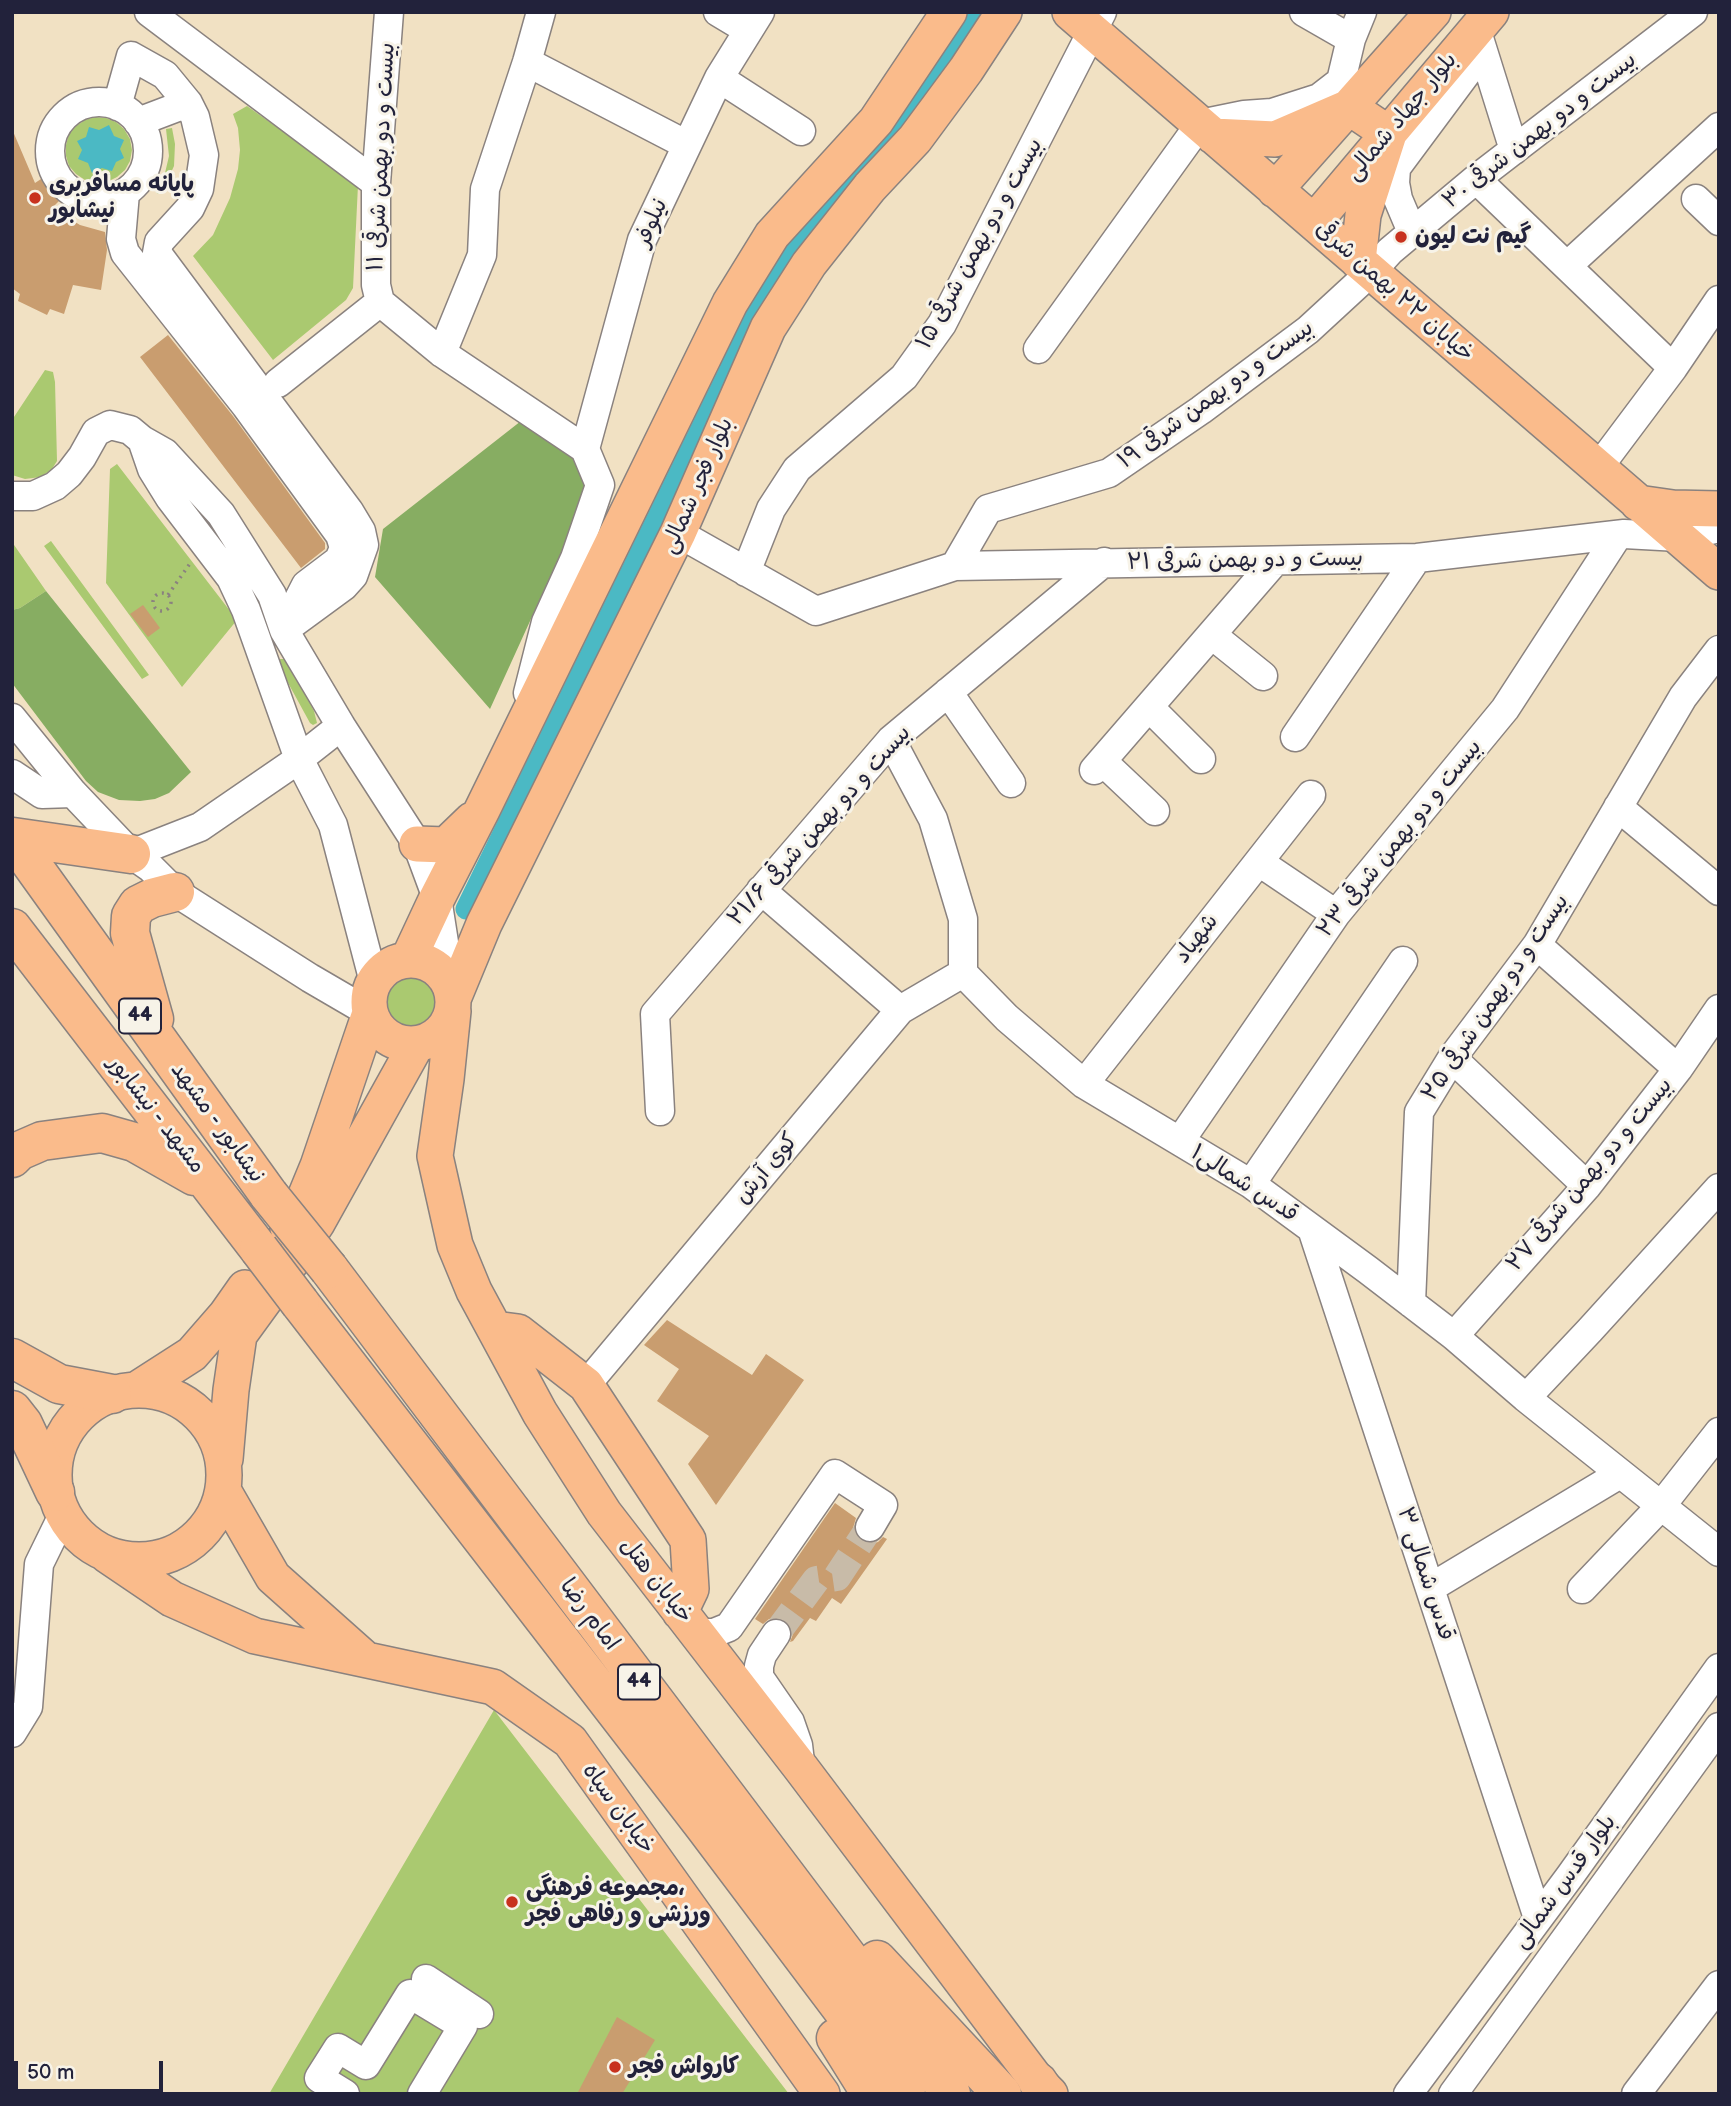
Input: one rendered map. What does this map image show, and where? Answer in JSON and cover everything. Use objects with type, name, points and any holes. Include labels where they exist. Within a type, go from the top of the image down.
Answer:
[{"type":"highway","points":[[12,837],[131,854]]},
{"type":"highway","name":"نیشابور - مشهد","points":[[12,837],[269,1195],[329,1269]]},
{"type":"highway","points":[[162,1047],[130,933],[131,916],[138,905],[175,892]]},
{"type":"highway","name":"مشهد - نیشابور","points":[[12,928],[300,1303]]},
{"type":"highway","points":[[12,1158],[19,1151],[42,1141],[102,1133],[134,1142],[210,1186]]},
{"type":"highway","name":"امام رضا","points":[[329,1269],[719,1816],[906,2094]]},
{"type":"highway","name":"امام رضا","points":[[300,1303],[719,1816],[951,2094]]},
{"type":"highway","points":[[12,1358],[59,1384],[124,1392]]},
{"type":"highway","points":[[12,1410],[23,1424],[59,1504]]},
{"type":"highway","points":[[719,1816],[871,2094]]},
{"type":"highway","points":[[719,1816],[1002,2094]]},
{"type":"main road","points":[[408,960],[730,303],[772,235],[876,121],[949,12]]},
{"type":"main road","name":"بلوار فجر شمالی","points":[[452,999],[484,924],[678,533],[768,328],[809,264],[870,187],[915,139],[966,70],[1004,12]]},
{"type":"main road","name":"بلوار جهاد شمالی","points":[[1275,190],[1433,12]]},
{"type":"main road","name":"خیابان ۲۲ بهمن شرقی","points":[[1088,19],[1206,130],[1275,190],[1314,222],[1373,261],[1598,468],[1719,572]]},
{"type":"main road","name":"بلوار جهاد شمالی","points":[[1314,222],[1389,134],[1484,31]]},
{"type":"main road","points":[[1206,130],[1275,139],[1349,107],[1389,134],[1363,215],[1373,261]]},
{"type":"main road","points":[[1638,503],[1673,508],[1719,509]]},
{"type":"main road","points":[[418,844],[446,845],[482,810]]},
{"type":"main road","points":[[372,998],[374,1024],[382,1034],[404,1044],[416,1045],[429,1041],[448,1023],[452,999],[445,977],[435,967],[422,961],[394,963],[382,971],[372,998],[318,1166],[299,1212],[226,1315],[192,1354],[124,1392],[90,1405],[72,1422],[59,1443],[53,1467],[59,1504],[81,1539],[107,1555],[131,1561],[156,1559],[180,1551],[200,1536],[215,1516],[224,1480],[231,1390],[240,1335],[317,1223],[416,1045]]},
{"type":"main road","name":"خیابان هتل","points":[[452,999],[446,1079],[435,1156],[454,1245],[474,1291],[540,1413],[604,1513],[1045,2090]]},
{"type":"main road","points":[[495,1329],[518,1332],[586,1385],[688,1540],[691,1589],[687,1621]]},
{"type":"main road","points":[[124,1392],[168,1395],[196,1412],[216,1437],[224,1480]]},
{"type":"main road","name":"خیابان سپاه","points":[[224,1480],[273,1577],[366,1660]]},
{"type":"main road","name":"خیابان سپاه","points":[[107,1555],[172,1599],[255,1636],[493,1687],[570,1741],[822,2094]]},
{"type":"street","points":[[149,12],[376,183]]},
{"type":"street","name":"بیست و دو بهمن شرقی ۱۱","points":[[380,302],[376,285],[376,183],[389,12]]},
{"type":"street","points":[[442,353],[482,255],[485,189],[541,12]]},
{"type":"street","points":[[719,12],[754,21]]},
{"type":"street","points":[[1304,12],[1351,39]]},
{"type":"street","points":[[1038,349],[1206,130],[1244,116],[1272,113],[1319,98],[1341,81],[1351,39],[1362,12]]},
{"type":"street","name":"بیست و دو بهمن شرقی ۳۰","points":[[1373,261],[1693,12]]},
{"type":"street","name":"بیست و دو بهمن شرقی ۱۵","points":[[746,572],[771,509],[797,469],[904,377],[942,324],[1088,19]]},
{"type":"street","name":"نیلوفر","points":[[585,449],[642,240],[719,78],[754,21]]},
{"type":"street","points":[[1484,31],[1514,150]]},
{"type":"street","points":[[1412,232],[1398,199],[1396,168],[1484,31]]},
{"type":"street","points":[[128,114],[131,57],[165,75],[188,103],[195,117],[204,155],[200,189],[190,208],[159,242],[157,253],[349,511],[361,531],[364,545],[353,576],[344,586],[284,630]]},
{"type":"street","points":[[527,62],[687,145]]},
{"type":"street","points":[[719,78],[801,131]]},
{"type":"street","points":[[102,102],[128,114],[146,136],[148,152],[145,168],[137,182],[125,193],[111,199],[80,197],[67,189],[57,177],[49,148],[61,119],[87,103],[102,102]]},
{"type":"street","points":[[128,114],[188,103]]},
{"type":"street","points":[[1567,267],[1719,127]]},
{"type":"street","points":[[1476,179],[1673,368]]},
{"type":"street","points":[[125,193],[121,239],[125,253],[246,406],[340,535],[344,548],[339,560],[306,586],[284,630]]},
{"type":"street","points":[[1696,199],[1719,221]]},
{"type":"street","name":"بیست و دو بهمن شرقی ۱۹","points":[[955,566],[988,509],[1109,473],[1201,410],[1308,330],[1373,261]]},
{"type":"street","points":[[1598,468],[1673,368],[1719,300]]},
{"type":"street","points":[[278,383],[380,302],[442,353],[585,449],[600,485],[575,558],[546,622],[519,731]]},
{"type":"street","points":[[12,496],[33,496],[55,486],[82,457],[96,432],[110,425],[130,430],[165,453],[221,514],[272,595],[284,630],[341,726],[418,844],[437,898],[452,999]]},
{"type":"street","points":[[142,440],[152,469],[170,498],[231,578],[246,610],[299,759],[333,825],[372,998]]},
{"type":"street","name":"بیست و دو بهمن شرقی ۲۱","points":[[746,572],[816,611],[955,566],[1418,558],[1618,535],[1679,537],[1719,528]]},
{"type":"street","points":[[678,533],[746,572]]},
{"type":"street","name":"بیست و دو بهمن شرقی ۲۳","points":[[1180,1141],[1336,914],[1505,709],[1618,535]]},
{"type":"street","points":[[1295,737],[1418,558]]},
{"type":"street","points":[[1155,811],[1098,765],[1275,561]]},
{"type":"street","name":"بیست و دو بهمن شرقی ۲۱/۶","points":[[660,1111],[655,1014],[891,740],[1104,562]]},
{"type":"street","points":[[1212,635],[1262,676]]},
{"type":"street","name":"بیست و دو بهمن شرقی ۲۵","points":[[1411,1303],[1419,1112],[1452,1058],[1537,944],[1683,697],[1719,650]]},
{"type":"street","points":[[948,692],[1011,783]]},
{"type":"street","points":[[1149,707],[1200,759]]},
{"type":"street","points":[[12,718],[73,793],[131,854],[151,868],[175,892],[310,978],[372,998]]},
{"type":"street","points":[[131,854],[200,827],[299,759],[341,726]]},
{"type":"street","points":[[891,740],[933,819],[963,919],[964,973]]},
{"type":"street","points":[[12,774],[42,794],[73,793]]},
{"type":"street","name":"شهیاد","points":[[1084,1084],[1311,795]]},
{"type":"street","points":[[1618,807],[1719,891]]},
{"type":"street","points":[[1258,862],[1336,914]]},
{"type":"street","points":[[761,890],[900,1010]]},
{"type":"street","points":[[1537,944],[1678,1069]]},
{"type":"street","points":[[1251,1184],[1403,961]]},
{"type":"street","name":"کوی آرش","points":[[586,1385],[900,1010],[964,973]]},
{"type":"street","name":"قدس شمالی۱","points":[[964,973],[1007,1018],[1084,1084],[1251,1184],[1454,1336],[1526,1398],[1719,1552]]},
{"type":"street","name":"بیست و دو بهمن شرقی ۲۷","points":[[1454,1336],[1587,1186],[1678,1069],[1719,1009]]},
{"type":"street","points":[[1452,1058],[1587,1186]]},
{"type":"street","points":[[1526,1398],[1719,1188]]},
{"type":"street","name":"قدس شمالی ۳","points":[[1312,1229],[1538,1918]]},
{"type":"street","points":[[1582,1590],[1661,1506],[1719,1432]]},
{"type":"street","points":[[687,1621],[703,1633],[714,1633],[729,1627],[835,1474],[883,1505],[870,1527]]},
{"type":"street","points":[[1430,1588],[1620,1474]]},
{"type":"street","points":[[12,1733],[28,1707],[39,1564],[59,1504]]},
{"type":"street","points":[[776,1634],[762,1655],[759,1677],[790,1722],[798,1745],[801,1768]]},
{"type":"street","name":"بلوار قدس شمالی","points":[[1408,2094],[1719,1668]]},
{"type":"street","name":"بلوار قدس شمالی","points":[[1453,2094],[1663,1805],[1708,1765],[1719,1727]]},
{"type":"street","points":[[1636,1785],[1663,1805]]},
{"type":"street","points":[[426,1979],[479,2022],[445,2094]]},
{"type":"street","points":[[1636,2094],[1719,1985]]},
{"type":"street","points":[[345,2094],[320,2078],[338,2048],[366,2065],[410,1994],[463,2026],[422,2094]]},
{"type":"street","points":[[413,2013],[445,2031]]},
{"type":"path","points":[[168,595],[205,542]]},
{"type":"path","points":[[163,593],[168,595],[171,603],[169,608],[161,611],[156,608],[155,597],[163,593]]},
{"type":"green space","points":[[247,106],[358,185],[353,288],[346,300],[273,360],[193,256],[213,235],[230,198],[240,150],[238,128],[233,114]]},
{"type":"green space","points":[[95,117],[116,122],[130,139],[130,161],[125,170],[107,182],[85,180],[69,166],[66,156],[69,134],[85,120]]},
{"type":"green space","points":[[172,128],[175,144],[174,166],[164,188],[158,194],[155,191],[165,173],[169,156],[166,129]]},
{"type":"green space","points":[[45,370],[53,372],[55,382],[57,461],[52,469],[41,477],[25,479],[12,475],[12,420]]},
{"type":"green space","points":[[521,421],[583,464],[591,487],[490,709],[375,577],[383,529]]},
{"type":"green space","points":[[117,464],[237,620],[182,687],[106,583],[110,469]]},
{"type":"green space","points":[[51,541],[149,675],[142,679],[44,546]]},
{"type":"green space","points":[[12,542],[46,591],[20,608],[12,610]]},
{"type":"green space","points":[[46,591],[191,772],[169,793],[140,801],[119,800],[98,792],[86,781],[12,683],[12,610],[20,608]]},
{"type":"green space","points":[[280,659],[288,662],[314,711],[317,723],[310,723],[281,670],[278,663]]},
{"type":"green space","points":[[404,973],[416,973],[435,986],[440,1003],[438,1015],[427,1028],[416,1033],[404,1033],[385,1020],[380,1009],[380,997],[393,978]]},
{"type":"green space","name":"مجموعه فرهنگی، ورزشی و رفاهی فجر","points":[[494,1710],[789,2094],[269,2094]]},
{"type":"water","points":[[109,125],[114,136],[124,140],[120,149],[124,158],[116,162],[112,171],[102,168],[92,173],[88,163],[78,159],[82,150],[77,141],[86,137],[89,127],[99,130]]},
{"type":"building","name":"پایانه مسافربری نیشابور","points":[[12,129],[35,183],[41,179],[60,200],[52,208],[80,225],[105,232],[107,250],[101,290],[73,285],[64,314],[50,309],[47,315],[18,301],[20,294],[12,288]]},
{"type":"building","points":[[168,335],[233,416],[325,543],[325,549],[301,568],[140,357]]},
{"type":"building","points":[[143,605],[160,628],[148,637],[130,614]]},
{"type":"building","points":[[667,1320],[752,1375],[766,1354],[804,1380],[716,1505],[688,1464],[709,1436],[657,1401],[679,1369],[644,1345]]},
{"type":"building","points":[[835,1503],[856,1518],[853,1528],[861,1541],[871,1544],[883,1537],[887,1539],[841,1604],[832,1598],[816,1621],[810,1618],[790,1642],[793,1634],[785,1620],[769,1619],[763,1624],[755,1619]]},
{"type":"building","name":"کارواش فجر","points":[[617,2017],[655,2040],[622,2094],[577,2094]]},
{"type":"waterway","points":[[466,909],[729,371],[751,314],[790,252],[896,129],[975,12]]},
{"type":"tunnel","points":[[776,1634],[816,1580],[837,1577],[870,1527]]},
{"type":"place","name":"پایانه مسافربری نیشابور","points":[[35,198]]},
{"type":"place","name":"گیم نت لیون","points":[[1401,237]]},
{"type":"place","name":"مجموعه فرهنگی، ورزشی و رفاهی فجر","points":[[512,1902]]},
{"type":"place","name":"کارواش فجر","points":[[615,2067]]}]
